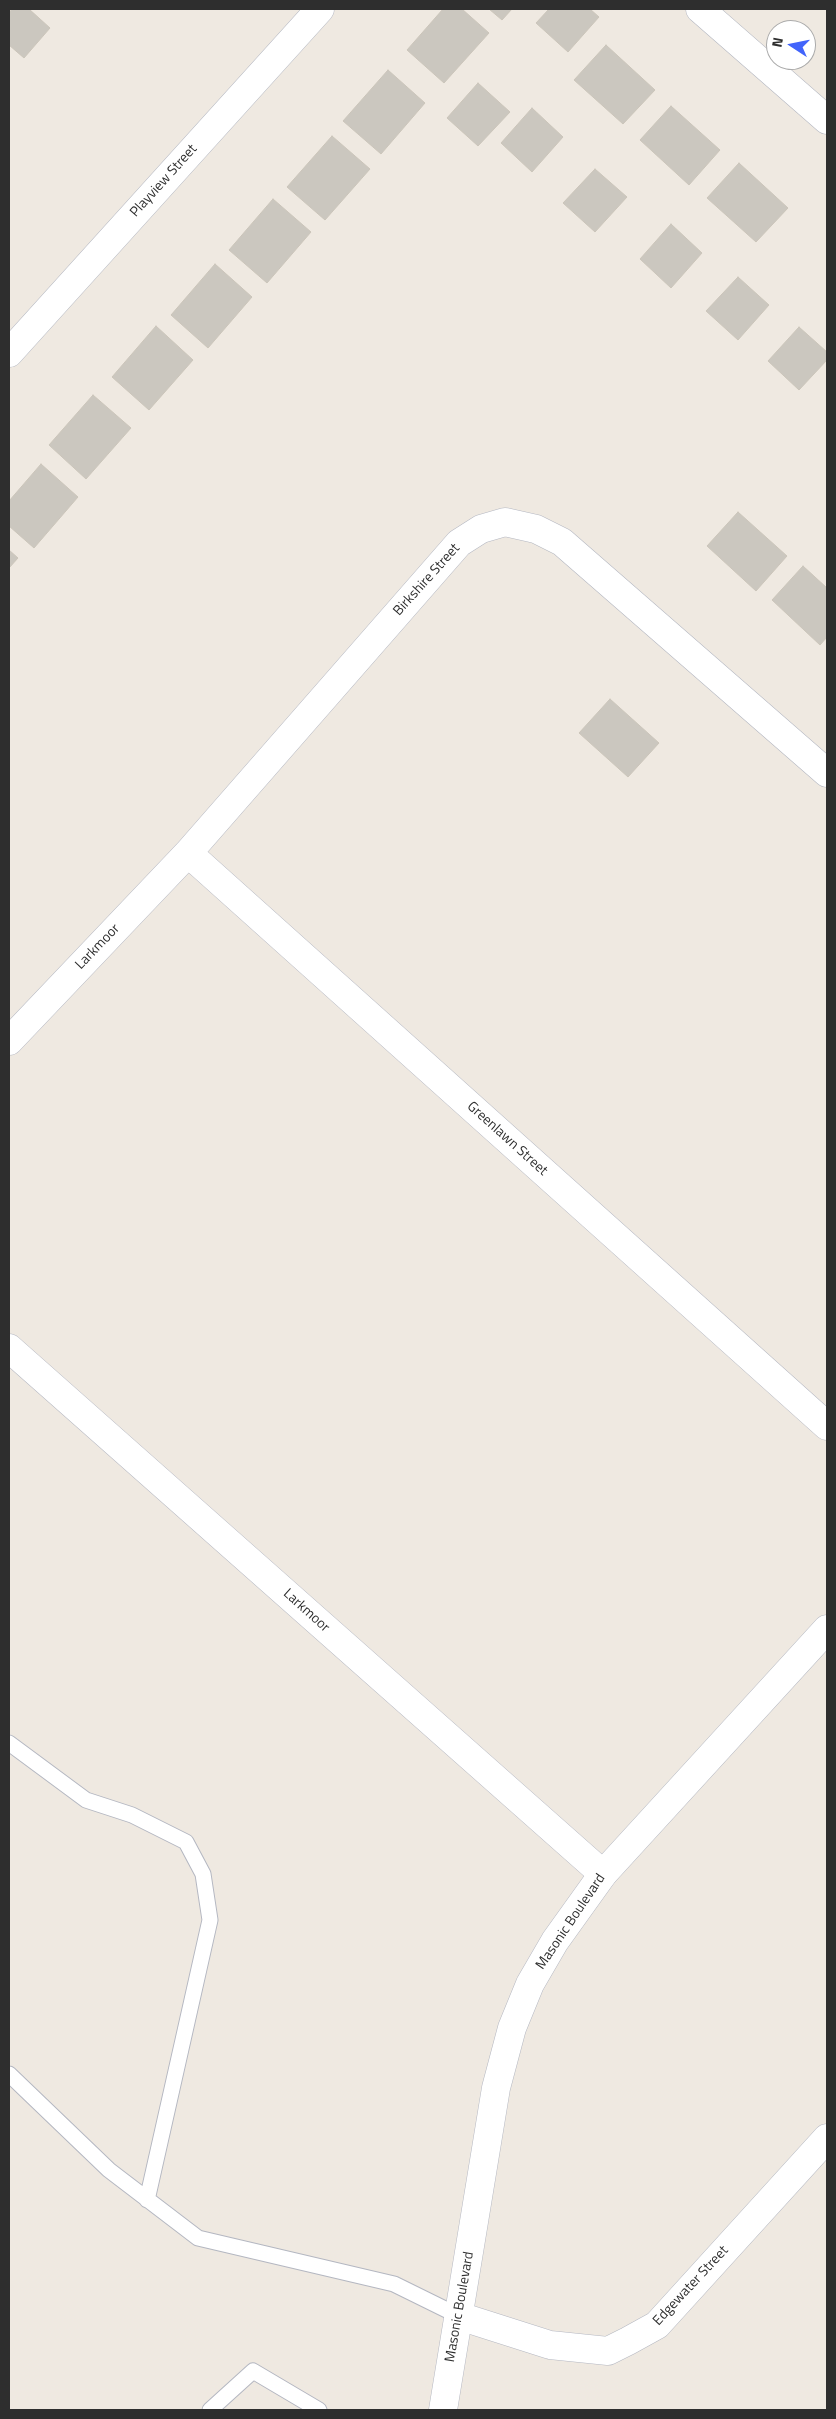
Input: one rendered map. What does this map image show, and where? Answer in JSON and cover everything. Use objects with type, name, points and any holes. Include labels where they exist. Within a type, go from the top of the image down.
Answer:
[{"type":"street","name":"Playview Street","points":[[9,353],[320,9]]},
{"type":"street","points":[[700,9],[827,120]]},
{"type":"street","name":"Birkshire Street","points":[[188,853],[459,543],[481,529],[505,522],[536,529],[562,542],[827,773]]},
{"type":"street","name":"Larkmoor","points":[[9,1041],[188,853]]},
{"type":"street","name":"Greenlawn Street","points":[[188,853],[827,1426]]},
{"type":"street","name":"Larkmoor","points":[[9,1348],[603,1874]]},
{"type":"street","name":"Masonic Boulevard","points":[[442,2410],[496,2088],[512,2028],[530,1984],[555,1941],[603,1874],[827,1629]]},
{"type":"street","name":"Edgewater Street","points":[[459,2316],[550,2345],[608,2351],[657,2325],[827,2138]]},
{"type":"lane","points":[[9,1743],[86,1800],[132,1815],[186,1842],[203,1874],[210,1920],[148,2200]]},
{"type":"lane","points":[[9,2074],[109,2170],[198,2238],[394,2284],[459,2316]]},
{"type":"lane","points":[[210,2410],[253,2371],[319,2410]]},
{"type":"building","points":[[12,9],[29,9],[50,28],[24,58],[9,45],[9,13]]},
{"type":"building","points":[[443,9],[462,9],[489,33],[444,83],[407,50]]},
{"type":"building","points":[[489,9],[512,9],[502,20]]},
{"type":"building","points":[[549,9],[590,9],[599,17],[568,52],[536,23]]},
{"type":"building","points":[[606,45],[655,90],[623,124],[574,80]]},
{"type":"building","points":[[388,70],[425,103],[381,154],[343,121]]},
{"type":"building","points":[[478,83],[510,112],[478,146],[447,118]]},
{"type":"building","points":[[671,106],[720,150],[689,185],[640,140]]},
{"type":"building","points":[[532,108],[563,137],[532,172],[501,143]]},
{"type":"building","points":[[332,136],[370,169],[325,220],[287,187]]},
{"type":"building","points":[[739,163],[788,208],[756,242],[707,198]]},
{"type":"building","points":[[595,169],[627,197],[595,232],[563,203]]},
{"type":"building","points":[[273,199],[311,232],[267,283],[229,250]]},
{"type":"building","points":[[671,224],[702,253],[671,288],[640,259]]},
{"type":"building","points":[[215,264],[252,297],[208,348],[171,315]]},
{"type":"building","points":[[738,277],[769,305],[738,340],[706,311]]},
{"type":"building","points":[[156,326],[193,360],[149,410],[112,377]]},
{"type":"building","points":[[799,327],[827,352],[827,360],[799,390],[768,361]]},
{"type":"building","points":[[93,395],[131,428],[86,479],[49,445]]},
{"type":"building","points":[[41,464],[78,497],[34,548],[9,526],[9,501]]},
{"type":"building","points":[[738,512],[787,556],[756,591],[707,546]]},
{"type":"building","points":[[9,550],[18,558],[9,568]]},
{"type":"building","points":[[803,566],[827,588],[827,637],[820,645],[772,600]]},
{"type":"building","points":[[610,699],[659,743],[628,777],[579,733]]}]
